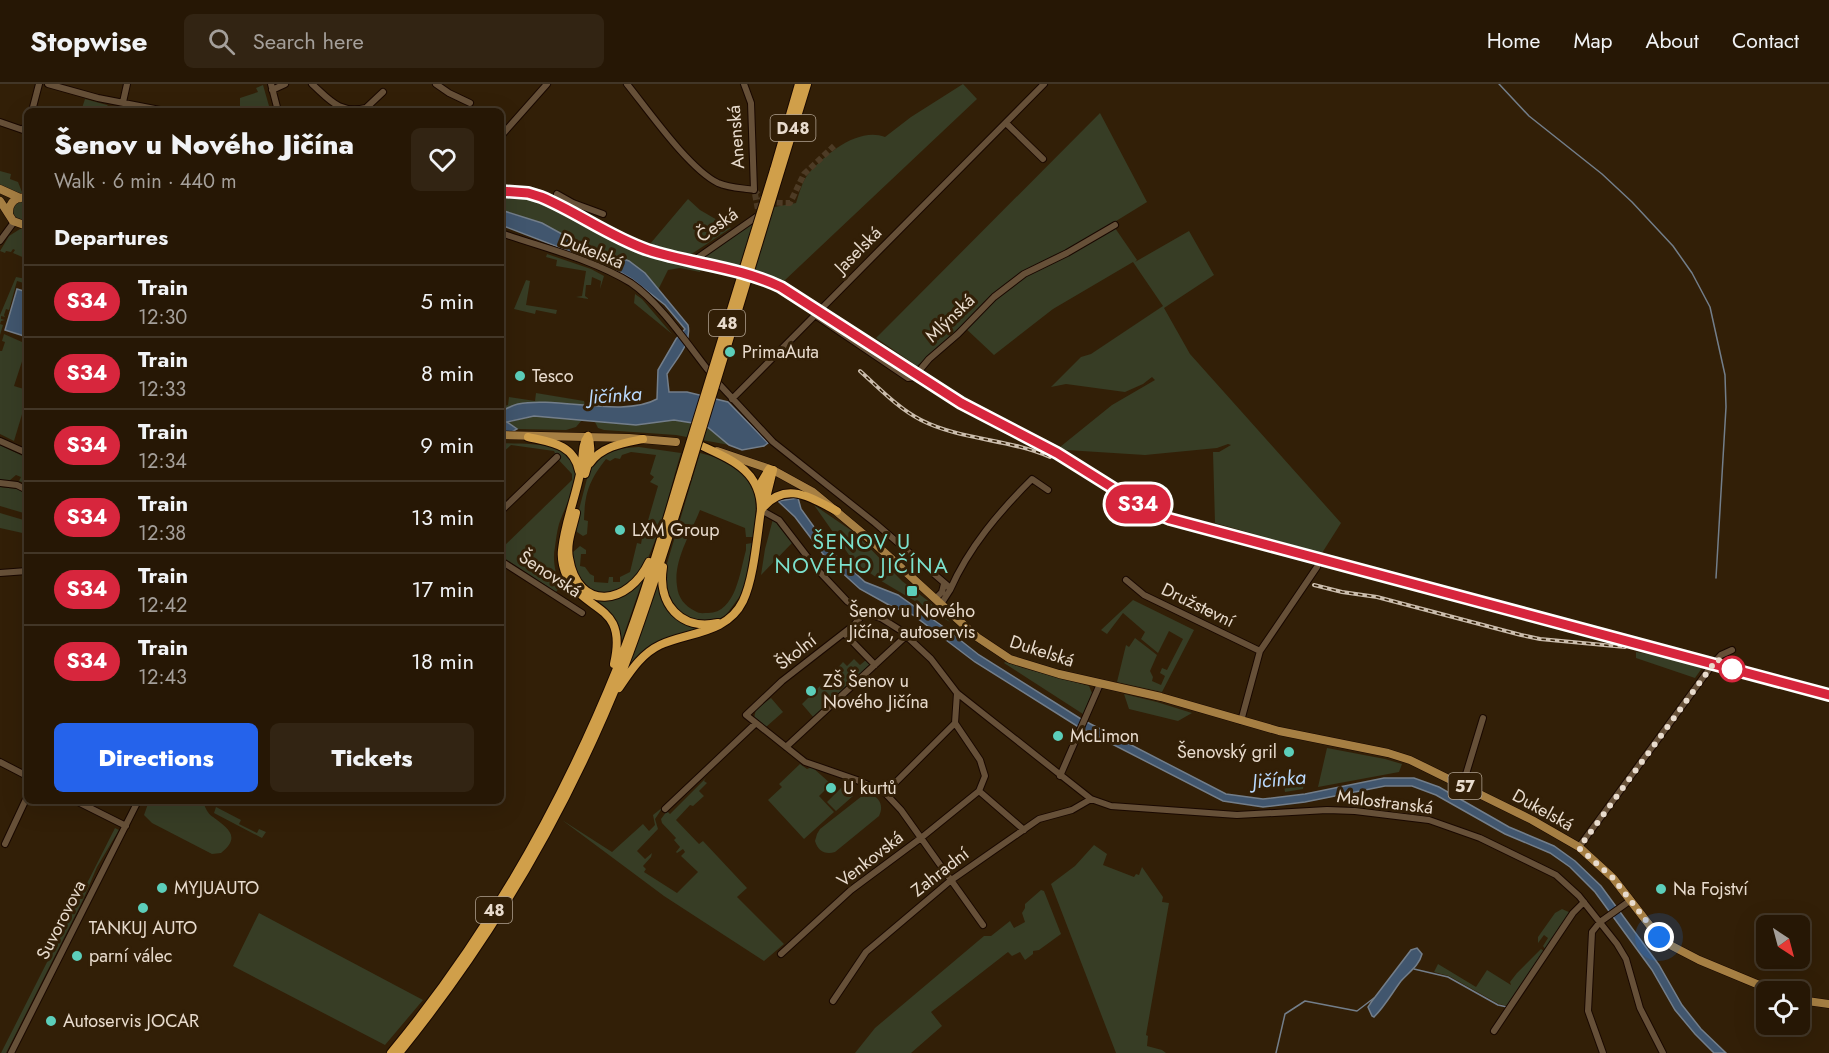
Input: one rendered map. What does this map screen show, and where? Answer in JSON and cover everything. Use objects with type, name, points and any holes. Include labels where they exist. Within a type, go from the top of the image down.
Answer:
[{"type":"highway","name":"D48","points":[[777,171],[799,84]]},
{"type":"highway","name":"D48","points":[[777,171],[807,84]]},
{"type":"highway","name":"48","points":[[399,1053],[462,969],[517,884],[566,795],[638,629],[777,171]]},
{"type":"highway","points":[[588,436],[584,443],[582,478],[568,554],[575,576],[586,591],[596,596],[607,597],[621,594],[631,588],[644,573],[665,536]]},
{"type":"highway","points":[[528,437],[558,444],[568,450],[582,478]]},
{"type":"highway","points":[[606,702],[615,657],[615,631],[604,612],[567,578],[562,564],[562,548],[582,478],[590,462],[602,451],[643,439]]},
{"type":"highway","points":[[702,446],[744,468],[752,478],[762,505]]},
{"type":"highway","points":[[606,702],[649,652],[669,641],[704,632],[724,621],[738,609],[744,598],[771,470]]},
{"type":"highway","points":[[762,505],[783,494],[797,492],[837,511]]},
{"type":"highway","points":[[665,536],[662,580],[664,595],[671,609],[681,617],[698,624],[724,621]]},
{"type":"highway","name":"48","points":[[391,1053],[457,966],[512,880],[606,702]]},
{"type":"main road","points":[[0,189],[24,198]]},
{"type":"main road","points":[[9,213],[11,203],[24,198]]},
{"type":"main road","points":[[0,201],[14,222],[24,224]]},
{"type":"main road","points":[[504,435],[588,436],[676,442]]},
{"type":"main road","name":"57","points":[[702,446],[771,470],[813,492],[938,602]]},
{"type":"main road","name":"Dukelská","points":[[938,602],[985,643],[1010,659],[1029,666],[1161,697],[1282,732],[1393,754],[1419,763],[1533,819],[1579,848],[1607,872],[1654,931],[1672,946],[1692,957],[1756,984]]},
{"type":"main road","points":[[1810,1001],[1829,1004]]},
{"type":"street","points":[[33,108],[39,84]]},
{"type":"street","points":[[48,84],[98,98],[151,108]]},
{"type":"street","points":[[120,108],[128,84]]},
{"type":"street","points":[[277,108],[271,87],[285,84]]},
{"type":"street","points":[[312,84],[341,108]]},
{"type":"street","points":[[436,84],[448,93],[470,103]]},
{"type":"street","points":[[504,133],[547,84]]},
{"type":"street","name":"Anenská","points":[[627,84],[673,141],[703,173],[728,186],[754,190],[751,104],[744,84]]},
{"type":"street","name":"Jaselská","points":[[732,399],[1044,84]]},
{"type":"street","points":[[366,108],[383,93]]},
{"type":"street","points":[[0,122],[24,127]]},
{"type":"street","points":[[1006,123],[1043,159]]},
{"type":"street","points":[[557,194],[573,203],[603,213]]},
{"type":"street","name":"Česká","points":[[693,261],[759,215]]},
{"type":"street","points":[[0,241],[14,222]]},
{"type":"street","name":"Mlýnská","points":[[815,315],[908,378],[914,378],[929,359],[958,334],[994,297],[1024,274],[1067,253],[1115,225]]},
{"type":"street","name":"Dukelská","points":[[504,234],[600,267],[632,284],[651,300],[708,370]]},
{"type":"street","points":[[720,385],[780,448],[875,524],[944,584],[951,587]]},
{"type":"street","points":[[0,441],[24,452]]},
{"type":"street","points":[[504,508],[556,458]]},
{"type":"street","points":[[938,602],[951,587],[975,545],[1014,497],[1032,479],[1048,490]]},
{"type":"street","points":[[0,483],[24,489]]},
{"type":"street","name":"Malostranská","points":[[762,505],[779,520],[816,568],[847,601],[864,613],[881,618],[906,636],[931,659],[957,693],[1091,799],[1111,806],[1237,815],[1327,810],[1407,816],[1449,826],[1480,838],[1537,864],[1564,880],[1600,922],[1626,959],[1640,1008],[1663,1053]]},
{"type":"street","name":"Šenovská","points":[[504,563],[582,613]]},
{"type":"street","points":[[1241,720],[1260,651],[1317,567]]},
{"type":"street","points":[[0,573],[24,571]]},
{"type":"street","name":"Družstevní","points":[[1126,580],[1144,595],[1260,651]]},
{"type":"street","points":[[938,602],[944,584]]},
{"type":"street","name":"Školní","points":[[756,723],[746,715],[782,681],[854,626],[864,613]]},
{"type":"street","points":[[844,633],[875,665]]},
{"type":"street","points":[[786,747],[906,636]]},
{"type":"street","points":[[1579,848],[1713,664],[1721,655],[1732,650]]},
{"type":"street","points":[[1060,776],[1100,684]]},
{"type":"street","points":[[957,693],[956,723],[980,760],[985,776],[979,791],[1024,830]]},
{"type":"street","points":[[1462,784],[1483,718]]},
{"type":"street","points":[[665,809],[756,723],[805,762],[857,780],[885,793],[901,810],[983,925]]},
{"type":"street","points":[[885,793],[956,723]]},
{"type":"street","points":[[0,762],[24,774]]},
{"type":"street","name":"Venkovská","points":[[782,954],[851,890],[979,791]]},
{"type":"street","name":"Zahradní","points":[[833,1001],[866,952],[950,881],[1039,819],[1072,810],[1091,799]]},
{"type":"street","points":[[5,844],[24,803]]},
{"type":"street","points":[[82,804],[126,826]]},
{"type":"street","name":"Suvorovova","points":[[11,1053],[137,804]]},
{"type":"street","points":[[1603,1053],[1588,1011],[1592,932],[1600,922],[1630,900]]},
{"type":"street","points":[[1494,1031],[1573,913],[1584,902]]},
{"type":"green space","points":[[963,84],[977,99],[784,281],[701,257],[774,207],[796,203],[807,176],[843,144],[864,136],[885,137],[911,117]]},
{"type":"green space","points":[[263,85],[269,108],[240,108],[240,98],[258,92],[256,88]]},
{"type":"green space","points":[[85,99],[107,105],[110,108],[82,108]]},
{"type":"green space","points":[[1100,113],[1147,202],[1108,226],[1111,230],[1115,228],[1137,260],[1135,262],[1189,231],[1214,275],[1164,308],[1190,354],[1341,523],[1322,553],[1215,523],[1213,452],[1219,452],[1231,445],[1145,455],[1066,450],[1060,447],[1112,405],[1155,380],[1152,377],[1125,392],[1066,384],[1051,387],[1081,357],[1091,354],[1163,306],[1133,262],[1053,309],[994,355],[962,325],[917,366],[876,338]]},
{"type":"green space","points":[[0,171],[11,174],[10,179],[18,182],[24,194],[14,192],[0,185]]},
{"type":"green space","points":[[504,194],[520,195],[555,206],[640,251],[701,268],[700,272],[680,268],[668,270],[658,290],[645,273],[542,223],[504,211]]},
{"type":"green space","points":[[688,199],[700,210],[731,228],[690,255],[650,244]]},
{"type":"green space","points":[[24,200],[24,221],[17,221],[12,212],[16,202]]},
{"type":"green space","points":[[24,229],[24,258],[13,253],[15,250],[13,249],[5,253],[0,251],[9,236]]},
{"type":"green space","points":[[547,254],[591,269],[604,276],[600,289],[601,281],[592,277],[591,285],[586,285],[585,296],[589,299],[576,297],[582,296],[586,271],[556,266],[557,260],[546,257]]},
{"type":"green space","points":[[16,277],[24,279],[24,283],[17,281],[9,310],[6,309],[5,317],[1,316],[1,319],[5,320],[0,324],[0,315]]},
{"type":"green space","points":[[526,280],[530,281],[526,305],[557,310],[556,314],[536,310],[535,314],[514,309]]},
{"type":"green space","points":[[635,294],[642,299],[672,334],[634,303]]},
{"type":"green space","points":[[4,334],[24,341],[24,355],[14,386],[24,389],[24,408],[14,441],[0,434],[0,351],[5,342],[2,341]]},
{"type":"green space","points":[[536,393],[584,401],[585,405],[532,403],[504,410],[504,406],[508,405],[509,397],[535,401]]},
{"type":"green space","points":[[534,416],[582,420],[576,427],[566,430],[517,429],[506,423]]},
{"type":"green space","points":[[594,420],[636,425],[674,420],[705,425],[729,445],[676,435],[604,430],[598,428]]},
{"type":"green space","points":[[504,443],[549,446],[567,454],[573,462],[574,482],[559,524],[554,552],[560,587],[556,592],[504,558],[504,546],[572,480],[572,474],[554,455],[554,451],[511,445],[504,451]]},
{"type":"green space","points":[[0,445],[24,457],[24,483],[19,481],[21,477],[16,475],[9,481],[0,480]]},
{"type":"green space","points":[[639,447],[681,453],[655,540],[641,572],[626,587],[608,593],[598,593],[585,585],[579,577],[573,552],[580,546],[586,550],[586,554],[581,554],[580,566],[585,567],[594,576],[594,582],[608,583],[609,577],[613,577],[613,582],[620,582],[620,577],[630,572],[637,543],[641,544],[644,527],[640,526],[647,524],[658,486],[650,482],[654,477],[650,474],[656,455],[631,452],[622,455],[620,459],[615,458],[610,461],[606,459],[592,481],[587,494],[584,520],[588,521],[587,534],[583,536],[577,532],[575,525],[590,467],[613,451]]},
{"type":"green space","points":[[700,453],[718,458],[743,471],[750,480],[756,503],[753,537],[746,537],[745,528],[700,510],[680,557],[676,577],[680,598],[688,607],[697,612],[708,613],[717,611],[731,599],[739,579],[746,544],[752,543],[745,584],[740,596],[726,615],[715,621],[693,621],[673,607],[665,582],[665,570]]},
{"type":"green space","points":[[0,487],[24,492],[24,513],[0,506]]},
{"type":"green space","points":[[814,505],[855,533],[902,581],[950,622],[854,562]]},
{"type":"green space","points":[[0,513],[24,520],[24,533],[0,528]]},
{"type":"green space","points":[[773,519],[792,543],[761,575],[765,549]]},
{"type":"green space","points":[[643,579],[620,646],[617,630],[593,599],[594,597],[607,599]]},
{"type":"green space","points":[[659,581],[669,610],[704,627],[669,639],[628,669]]},
{"type":"green space","points":[[1133,600],[1194,630],[1162,692],[1117,682],[1126,645],[1129,647],[1135,638],[1157,655],[1150,671],[1152,681],[1161,685],[1165,676],[1160,673],[1162,668],[1167,670],[1183,639],[1169,631],[1158,653],[1141,639],[1145,632],[1123,613],[1107,634],[1101,630]]},
{"type":"green space","points":[[1636,652],[1661,656],[1702,668],[1695,678],[1636,658]]},
{"type":"green space","points":[[854,659],[860,665],[866,660],[870,665],[814,718],[802,704],[826,680],[830,684],[838,677],[834,672],[843,662],[847,666]]},
{"type":"green space","points":[[1004,663],[1089,686],[1092,693],[1083,714]]},
{"type":"green space","points":[[1124,694],[1192,713],[1178,721],[1129,709]]},
{"type":"green space","points":[[771,698],[783,712],[766,727],[754,718],[756,709]]},
{"type":"green space","points":[[1327,748],[1402,764],[1399,772],[1318,787]]},
{"type":"green space","points":[[800,764],[807,769],[812,767],[831,784],[819,796],[834,812],[804,839],[768,800],[782,787],[779,784]]},
{"type":"green space","points":[[1282,774],[1305,775],[1303,789],[1285,792]]},
{"type":"green space","points":[[706,778],[704,781],[707,783],[699,791],[704,796],[693,806],[690,805],[676,820],[699,844],[703,841],[747,888],[737,897],[784,944],[764,961],[664,896],[562,820],[612,852],[643,824],[649,831],[655,825],[653,815],[663,807],[655,819],[658,829],[637,851],[645,859],[652,853],[643,866],[646,869],[644,872],[677,893],[698,872],[681,856],[685,852],[683,849],[676,852],[680,847],[674,840],[676,838],[661,819],[667,811],[670,814]]},
{"type":"green space","points":[[843,786],[853,796],[836,811],[827,802]]},
{"type":"green space","points":[[869,794],[880,802],[879,816],[835,852],[828,853],[820,850],[815,841],[820,829],[862,796]]},
{"type":"green space","points":[[148,804],[204,804],[209,814],[230,833],[231,842],[221,853],[212,854],[152,823],[144,815]]},
{"type":"green space","points":[[216,807],[241,820],[239,824],[257,833],[259,829],[266,832],[262,838],[214,813]]},
{"type":"green space","points":[[115,828],[119,830],[97,867],[83,900],[6,1053],[1,1053]]},
{"type":"green space","points":[[1094,845],[1107,854],[1103,865],[1134,877],[1136,874],[1139,875],[1142,867],[1163,897],[1162,902],[1169,903],[1146,1035],[1148,1036],[1147,1046],[1166,1053],[1116,1053],[1051,884],[1075,866]]},
{"type":"green space","points":[[1041,890],[1044,891],[1061,934],[1039,950],[1033,951],[1033,954],[1025,960],[1020,952],[1012,956],[1008,952],[931,1012],[942,1026],[911,1053],[855,1053],[875,1028],[984,936],[991,936],[1010,921],[1014,928],[1025,922],[1022,913],[1025,904]]},
{"type":"green space","points":[[1562,909],[1571,913],[1508,1006],[1499,1004],[1449,976],[1434,972],[1438,964],[1476,987],[1487,970],[1511,985],[1510,982],[1517,973],[1541,949],[1544,951],[1543,946],[1548,938],[1544,935],[1538,943],[1538,937],[1555,913]]},
{"type":"green space","points":[[259,913],[423,1000],[385,1045],[233,966]]},
{"type":"water","points":[[504,211],[542,223],[571,239],[629,261],[645,273],[688,325],[688,339],[667,374],[669,392],[687,392],[728,402],[768,443],[764,446],[742,450],[729,445],[705,425],[674,420],[636,425],[534,416],[507,422],[517,429],[504,436],[504,410],[518,404],[534,402],[626,407],[657,399],[658,370],[676,339],[685,329],[665,305],[632,279],[613,268],[504,226]]},
{"type":"water","points":[[17,289],[24,291],[24,336],[5,330]]},
{"type":"water","points":[[798,498],[801,509],[832,552],[865,582],[898,595],[979,655],[1081,719],[1226,794],[1263,799],[1305,794],[1384,778],[1414,778],[1439,787],[1509,827],[1554,846],[1575,861],[1601,886],[1659,965],[1682,1005],[1701,1029],[1726,1053],[1714,1053],[1695,1034],[1675,1010],[1652,970],[1595,892],[1570,867],[1550,853],[1505,834],[1436,795],[1412,786],[1385,786],[1305,802],[1263,807],[1223,801],[1077,726],[975,662],[913,615],[860,589],[826,558],[795,517],[778,501]]},
{"type":"water","points":[[1417,948],[1422,954],[1419,962],[1401,981],[1378,1013],[1372,1016],[1368,1007],[1411,950]]},
{"type":"waterway","points":[[1499,84],[1529,116],[1602,174],[1632,202],[1673,246],[1692,273],[1710,307],[1725,375],[1726,407],[1716,578]]},
{"type":"waterway","points":[[1414,969],[1448,977],[1498,1005],[1507,1007]]},
{"type":"waterway","points":[[1276,1053],[1285,1014],[1305,1001],[1357,1011],[1374,998]]},
{"type":"tunnel","points":[[754,190],[762,198],[770,201],[790,203],[804,174],[834,146]]},
{"type":"tunnel","points":[[755,194],[759,215]]},
{"type":"railway","points":[[504,191],[528,193],[541,197],[639,246],[738,271]]},
{"type":"railway","points":[[754,275],[792,293],[961,403],[1057,453],[1148,510],[1170,519],[1829,695]]},
{"type":"railway","points":[[860,371],[897,404],[936,427],[1018,446],[1050,457]]},
{"type":"railway","points":[[1314,585],[1377,597],[1540,639],[1625,647]]},
{"type":"train","name":"S34","points":[[504,191],[528,193],[556,203],[627,241],[650,250],[754,275],[769,281],[792,293],[961,403],[1057,453],[1132,501],[1170,519],[1829,695]]},
{"type":"place","name":"PrimaAuta","points":[[730,352]]},
{"type":"place","name":"Tesco","points":[[520,376]]},
{"type":"place","name":"LXM Group","points":[[620,530]]},
{"type":"place","name":"Šenov u Nového Jičína, autoservis","points":[[912,591]]},
{"type":"place","name":"ZŠ Šenov u Nového Jičína","points":[[811,691]]},
{"type":"place","name":"McLimon","points":[[1058,736]]},
{"type":"place","name":"Šenovský gril","points":[[1289,752]]},
{"type":"place","name":"U kurtů","points":[[831,788]]},
{"type":"place","name":"MYJUAUTO","points":[[162,888]]},
{"type":"place","name":"Na Fojství","points":[[1661,889]]},
{"type":"place","name":"TANKUJ AUTO","points":[[143,908]]},
{"type":"place","name":"parní válec","points":[[77,956]]},
{"type":"place","name":"Autoservis JOCAR","points":[[51,1021]]},
{"type":"district","name":"ŠENOV U NOVÉHO JIČÍNA","points":[[862,554]]},
{"type":"route","points":[[1659,937],[1613,878],[1579,848],[1717,659],[1732,669]]},
{"type":"water label","name":"Jičínka","points":[[615,395]]},
{"type":"water label","name":"Jičínka","points":[[1279,779]]}]
